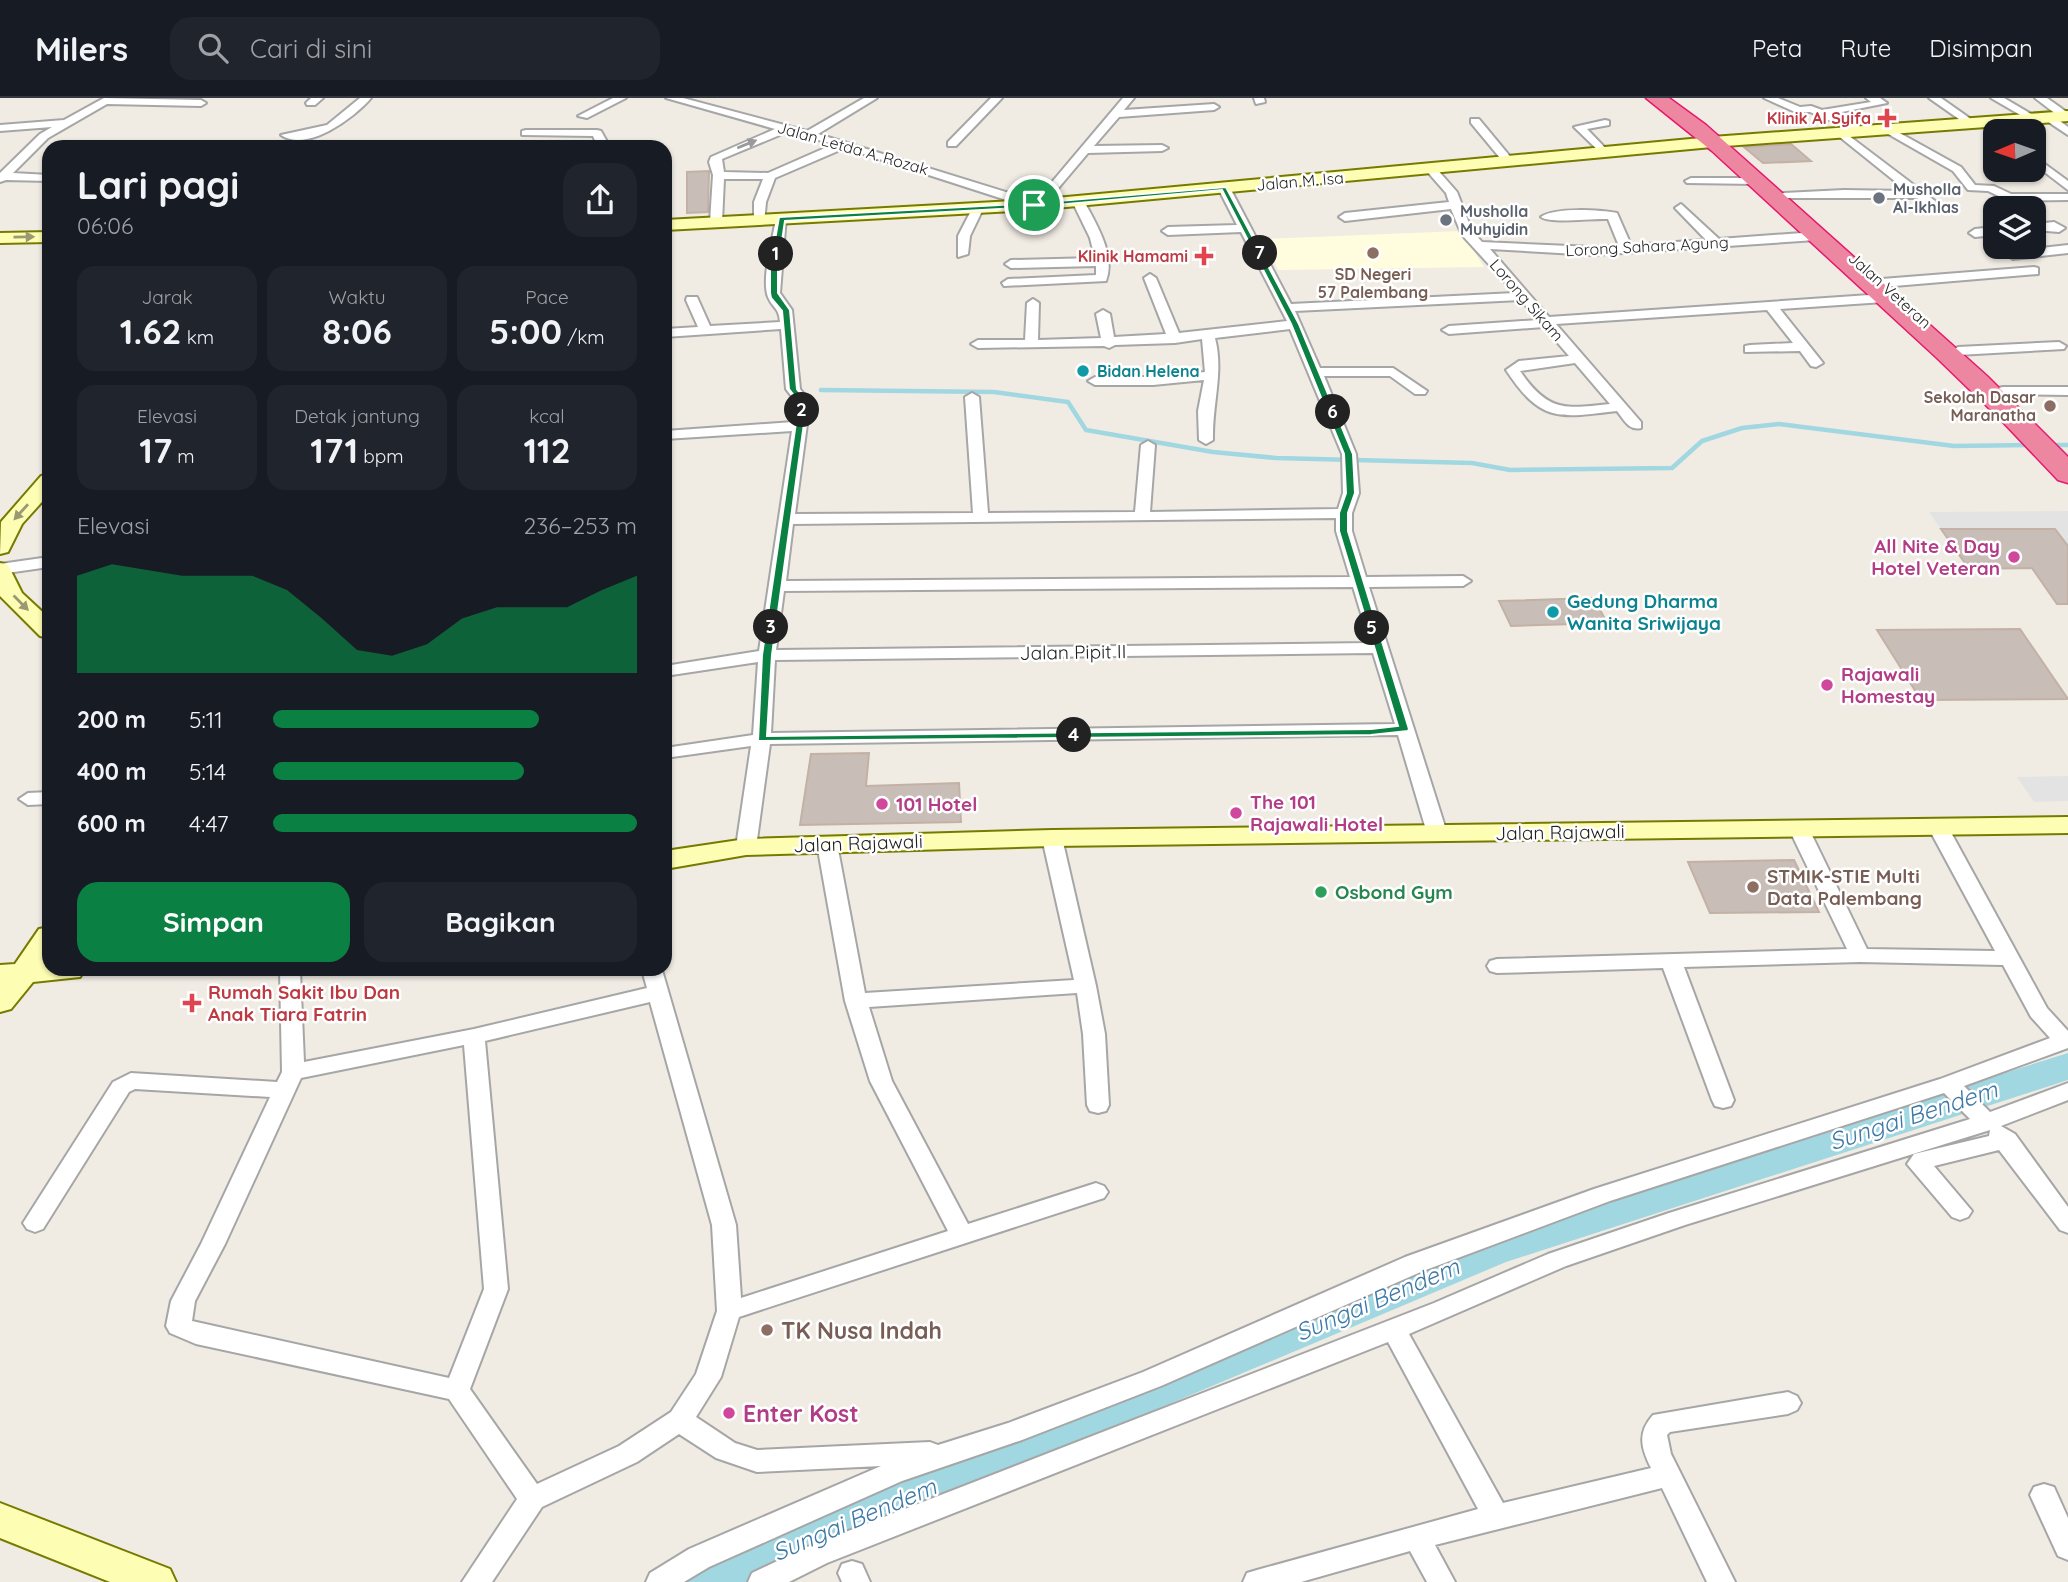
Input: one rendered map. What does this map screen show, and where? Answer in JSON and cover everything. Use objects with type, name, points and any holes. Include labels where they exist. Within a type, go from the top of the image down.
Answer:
[{"type":"highway","points":[[1669,102],[1693,126],[1718,142]]},
{"type":"highway","points":[[1669,102],[1718,142]]},
{"type":"highway","points":[[1673,146],[1689,138],[1693,126]]},
{"type":"highway","name":"Jalan Veteran","points":[[1718,142],[1816,236],[2003,391],[2056,452]]},
{"type":"highway","name":"Jalan Veteran","points":[[1718,142],[1784,196],[2056,452]]},
{"type":"street","points":[[286,135],[315,135],[327,131],[366,98]]},
{"type":"street","points":[[583,116],[621,98]]},
{"type":"street","name":"Jalan Letda A. Rozak","points":[[671,98],[844,144],[1030,204]]},
{"type":"street","points":[[852,98],[870,99]]},
{"type":"street","points":[[953,144],[997,98]]},
{"type":"street","points":[[1769,98],[1798,110],[1811,109],[1861,131]]},
{"type":"street","points":[[1820,113],[1882,103],[1871,98]]},
{"type":"street","points":[[1934,98],[1970,122]]},
{"type":"street","points":[[1996,98],[2041,118]]},
{"type":"street","points":[[2040,98],[2067,121]]},
{"type":"street","points":[[809,134],[870,99]]},
{"type":"street","points":[[1030,204],[1051,190],[1115,114],[1132,99]]},
{"type":"street","points":[[2,177],[30,148],[66,123],[108,100],[201,103]]},
{"type":"street","points":[[580,101],[605,106]]},
{"type":"street","points":[[1115,114],[1214,107]]},
{"type":"street","name":"Jalan M. Isa","points":[[2035,119],[2067,121]]},
{"type":"street","points":[[1475,121],[1509,162]]},
{"type":"street","name":"Jalan M. Isa","points":[[672,225],[976,209],[1718,142],[1970,122],[1983,124]]},
{"type":"street","points":[[0,128],[66,123]]},
{"type":"street","points":[[1604,152],[1579,127],[1605,123]]},
{"type":"street","points":[[716,222],[715,159],[721,154],[787,128]]},
{"type":"street","points":[[526,133],[597,129],[601,140]]},
{"type":"street","points":[[1886,129],[1957,169],[1974,188],[1990,188],[2009,198],[2068,197]]},
{"type":"street","points":[[1840,132],[1931,202]]},
{"type":"street","points":[[717,171],[770,176],[844,144]]},
{"type":"street","points":[[30,148],[42,148]]},
{"type":"street","points":[[1084,150],[1161,148]]},
{"type":"street","points":[[15,164],[37,164]]},
{"type":"street","points":[[2046,168],[2067,185]]},
{"type":"street","name":"Lorong Sikam","points":[[1431,169],[1451,192],[1462,227],[1636,425]]},
{"type":"street","points":[[760,220],[760,202],[770,176]]},
{"type":"street","points":[[2,177],[42,178]]},
{"type":"street","points":[[1691,181],[1756,181]]},
{"type":"street","points":[[1224,188],[1295,324],[1317,372],[1350,460],[1351,493],[1344,513],[1344,531],[1357,581],[1437,833]]},
{"type":"street","points":[[1784,196],[1844,193],[1919,195]]},
{"type":"street","points":[[1008,283],[1097,279],[1102,276],[1103,262],[1098,243],[1078,201]]},
{"type":"street","points":[[1345,217],[1457,205]]},
{"type":"street","points":[[1681,208],[1716,243]]},
{"type":"street","points":[[962,254],[964,236],[976,209]]},
{"type":"street","points":[[1547,217],[1586,214],[1613,216],[1627,249]]},
{"type":"street","points":[[746,847],[761,739],[767,655],[803,402],[793,389],[786,310],[774,293],[774,268],[782,219]]},
{"type":"street","points":[[2046,226],[2065,230]]},
{"type":"street","points":[[1168,231],[1246,228]]},
{"type":"street","points":[[1975,233],[1983,232]]},
{"type":"street","name":"Lorong Sahara Agung","points":[[1479,245],[1581,251],[1816,236]]},
{"type":"street","points":[[0,238],[42,237]]},
{"type":"street","points":[[2046,251],[2068,249]]},
{"type":"street","points":[[1011,264],[1103,262]]},
{"type":"street","points":[[1449,330],[1770,305],[2034,271]]},
{"type":"street","points":[[1150,278],[1175,339]]},
{"type":"street","points":[[1285,308],[1524,296]]},
{"type":"street","points":[[692,300],[706,331]]},
{"type":"street","points":[[1031,345],[1033,303]]},
{"type":"street","points":[[1770,305],[1816,363]]},
{"type":"street","points":[[1103,314],[1109,344]]},
{"type":"street","points":[[978,344],[1109,344],[1208,336],[1295,324]]},
{"type":"street","points":[[672,333],[788,325]]},
{"type":"street","points":[[1206,440],[1205,415],[1214,358],[1208,336]]},
{"type":"street","points":[[1750,349],[1801,346]]},
{"type":"street","points":[[1958,351],[2059,346]]},
{"type":"street","points":[[1577,359],[1519,365],[1513,370],[1538,402],[1549,410],[1570,412],[1619,408]]},
{"type":"street","points":[[1317,372],[1393,372],[1420,391]]},
{"type":"street","points":[[1095,381],[1153,381],[1192,375],[1213,376]]},
{"type":"street","points":[[2003,391],[2068,391]]},
{"type":"street","points":[[972,397],[981,518]]},
{"type":"street","points":[[672,435],[799,426]]},
{"type":"street","points":[[1142,517],[1148,445]]},
{"type":"street","points":[[0,547],[12,522],[42,489]]},
{"type":"street","points":[[787,519],[1344,513]]},
{"type":"street","points":[[42,563],[0,569],[12,596],[42,625]]},
{"type":"street","points":[[777,586],[1463,581]]},
{"type":"street","name":"Jalan Pipit II","points":[[672,670],[767,655],[1378,648]]},
{"type":"street","points":[[672,752],[761,739],[1371,732],[1404,729]]},
{"type":"street","points":[[28,799],[42,799]]},
{"type":"street","name":"Jalan Rajawali","points":[[672,859],[746,847],[1052,838],[2068,825]]},
{"type":"street","points":[[660,1582],[699,1558],[893,1473],[1152,1380],[1391,1274],[1602,1195],[1951,1087],[2066,1040],[2041,1015],[1938,827]]},
{"type":"street","points":[[1799,829],[1860,955]]},
{"type":"street","points":[[1052,838],[1086,986],[1094,1034],[1098,1105]]},
{"type":"street","points":[[827,844],[856,1001],[881,1081],[962,1235]]},
{"type":"street","points":[[0,1002],[20,971],[42,944]]},
{"type":"street","points":[[1497,967],[1860,955],[2009,958]]},
{"type":"street","points":[[1671,961],[1723,1100]]},
{"type":"street","points":[[20,971],[42,971]]},
{"type":"street","points":[[289,976],[289,1081],[213,1244],[183,1301],[179,1326],[197,1335],[457,1390],[532,1499]]},
{"type":"street","points":[[34,1223],[121,1087],[131,1081],[289,1081],[474,1036],[654,981],[723,1226],[729,1311],[708,1377],[680,1420],[628,1454],[532,1499],[476,1582]]},
{"type":"street","points":[[856,1001],[943,993],[1086,986]]},
{"type":"street","points":[[457,1390],[496,1289],[474,1036]]},
{"type":"street","points":[[1951,1087],[2007,1140],[2068,1224]]},
{"type":"street","points":[[762,1582],[817,1555],[1394,1329],[1557,1260],[1676,1219],[1986,1121],[2068,1091]]},
{"type":"street","points":[[1960,1211],[1919,1164],[1922,1160],[2007,1140]]},
{"type":"street","points":[[729,1311],[1096,1192]]},
{"type":"street","points":[[1394,1329],[1496,1516]]},
{"type":"street","points":[[1721,1582],[1654,1447],[1653,1436],[1662,1423],[1788,1403]]},
{"type":"street","points":[[680,1420],[712,1443],[744,1459],[757,1461],[951,1451]]},
{"type":"street","points":[[1257,1582],[1496,1516],[1669,1475]]},
{"type":"street","points":[[2044,1495],[2068,1548]]},
{"type":"street","points":[[0,1520],[156,1582]]},
{"type":"street","points":[[1418,1539],[1441,1582]]},
{"type":"shaded area","name":"SD Negeri 57 Palembang","points":[[1461,231],[1484,267],[1278,270],[1264,239]]},
{"type":"shaded area","points":[[2068,511],[2068,546],[2055,529],[1941,529],[1929,512]]},
{"type":"shaded area","points":[[2068,776],[2068,801],[2034,802],[2017,777]]},
{"type":"building","points":[[1791,144],[1811,161],[1763,163],[1744,147]]},
{"type":"building","points":[[709,171],[708,212],[687,213],[687,172]]},
{"type":"building","name":"All Nite & Day Hotel Veteran","points":[[1941,529],[2055,529],[2068,546],[2068,604],[2057,604],[2032,568],[1969,569]]},
{"type":"building","name":"Gedung Dharma Wanita Sriwijaya","points":[[1594,598],[1607,623],[1511,626],[1499,601]]},
{"type":"building","points":[[2020,629],[2068,699],[1921,700],[1877,630]]},
{"type":"building","name":"101 Hotel","points":[[869,753],[866,786],[959,783],[961,822],[800,825],[811,754]]},
{"type":"building","name":"STMIK-STIE Multi Data Palembang","points":[[1794,860],[1819,912],[1710,913],[1688,862]]},
{"type":"waterway","points":[[821,390],[994,392],[1068,402],[1086,430],[1213,452],[1276,458],[1472,463],[1510,470],[1672,468],[1702,441],[1742,428],[1779,424],[1954,446],[2031,445]]},
{"type":"waterway","points":[[2051,445],[2068,445]]},
{"type":"waterway","name":"Sungai Bendem","points":[[704,1582],[710,1576],[1491,1251],[2068,1066]]},
{"type":"place","name":"Klinik Al Syifa","points":[[1887,118]]},
{"type":"place","name":"Musholla Al-Ikhlas","points":[[1879,198]]},
{"type":"place","name":"Musholla Muhyidin","points":[[1446,220]]},
{"type":"place","name":"SD Negeri 57 Palembang","points":[[1373,253]]},
{"type":"place","name":"Klinik Hamami","points":[[1204,256]]},
{"type":"place","name":"Bidan Helena","points":[[1083,371]]},
{"type":"place","name":"Sekolah Dasar Maranatha","points":[[2050,406]]},
{"type":"place","name":"All Nite & Day Hotel Veteran","points":[[2014,557]]},
{"type":"place","name":"Gedung Dharma Wanita Sriwijaya","points":[[1553,612]]},
{"type":"place","name":"Rajawali Homestay","points":[[1827,685]]},
{"type":"place","name":"101 Hotel","points":[[882,804]]},
{"type":"place","name":"The 101 Rajawali Hotel","points":[[1236,813]]},
{"type":"place","name":"STMIK-STIE Multi Data Palembang","points":[[1753,887]]},
{"type":"place","name":"Osbond Gym","points":[[1321,892]]},
{"type":"place","name":"Rumah Sakit Ibu Dan Anak Tiara Fatrin","points":[[192,1003]]},
{"type":"place","name":"TK Nusa Indah","points":[[767,1330]]},
{"type":"place","name":"Enter Kost","points":[[729,1413]]},
{"type":"route","points":[[1224,188],[1261,254],[1295,324],[1349,454],[1351,493],[1344,513],[1344,531],[1404,729],[1371,732],[761,739],[767,655],[803,402],[803,398],[793,389],[786,310],[778,303],[774,293],[774,268],[782,219],[1034,205],[1224,188]]}]
